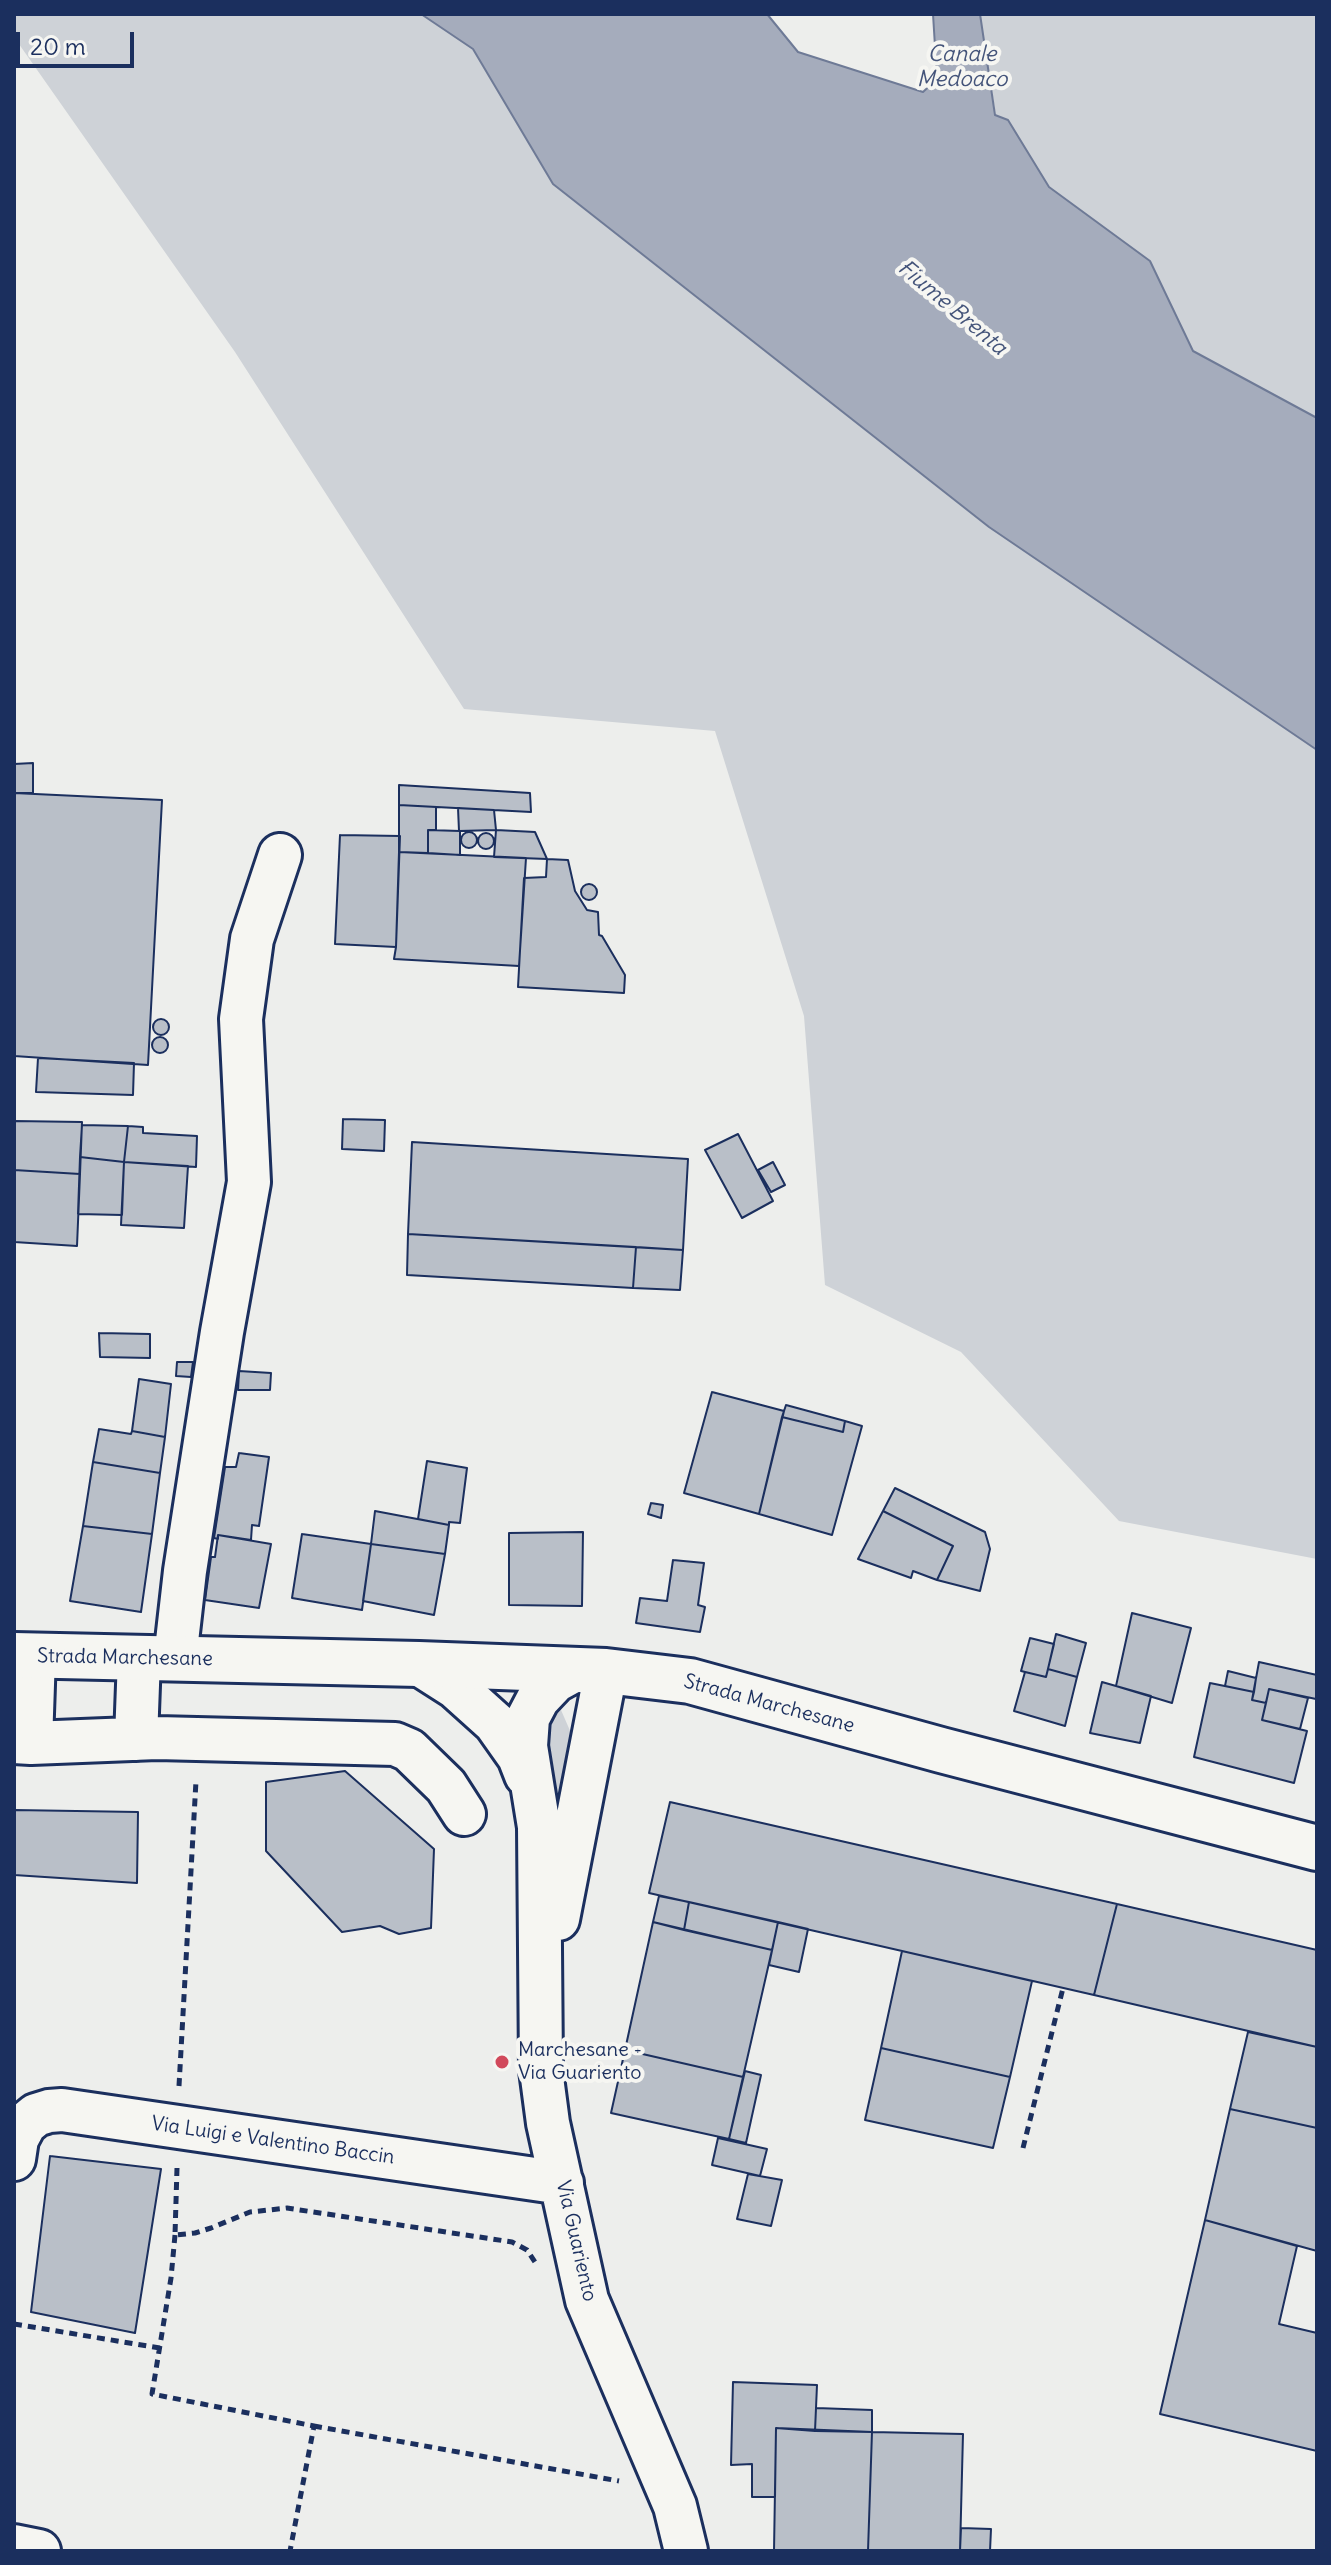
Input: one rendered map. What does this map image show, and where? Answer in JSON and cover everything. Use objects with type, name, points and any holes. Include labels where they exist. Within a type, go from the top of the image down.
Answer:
[{"type":"main road","name":"Strada Marchesane","points":[[24,1655],[419,1664],[590,1671],[690,1681],[1317,1848]]},
{"type":"street","points":[[136,1739],[185,1571],[249,1182],[241,1019],[252,939],[280,855]]},
{"type":"street","points":[[24,1655],[22,1743],[136,1739],[395,1744],[409,1750],[446,1786],[464,1814]]},
{"type":"street","name":"Via Guariento","points":[[419,1664],[455,1687],[495,1723],[519,1757],[533,1791]]},
{"type":"street","name":"Via Guariento","points":[[540,2011],[590,1671],[555,1681],[538,1699],[528,1718],[526,1746],[539,1827],[540,2011],[541,2070],[548,2123],[587,2300],[675,2506],[686,2551]]},
{"type":"street","name":"Via Luigi e Valentino Baccin","points":[[14,2159],[17,2139],[25,2124],[36,2115],[62,2110],[562,2183]]},
{"type":"street","points":[[14,2546],[39,2551]]},
{"type":"path","points":[[179,2088],[196,1769]]},
{"type":"path","points":[[1023,2148],[1063,1988]]},
{"type":"path","points":[[177,2164],[171,2278],[152,2394],[619,2481]]},
{"type":"path","points":[[175,2235],[195,2233],[250,2212],[287,2208],[512,2242],[527,2250],[539,2273]]},
{"type":"path","points":[[14,2324],[160,2348]]},
{"type":"path","points":[[290,2551],[314,2426]]},
{"type":"path","points":[[615,2470],[624,2495]]},
{"type":"shaded area","points":[[14,14],[421,14],[473,49],[553,184],[989,527],[1317,750],[1317,1559],[1119,1521],[961,1352],[825,1285],[804,1016],[715,731],[464,709],[235,352],[14,37]]},
{"type":"shaded area","points":[[980,14],[1317,14],[1317,418],[1193,351],[1150,261],[1049,188],[1008,120],[996,116]]},
{"type":"shaded area","points":[[561,1710],[571,1733],[573,1747],[559,1823],[543,1752],[547,1732]]},
{"type":"water","points":[[421,14],[767,14],[798,52],[923,92],[937,79],[933,14],[980,14],[995,115],[1008,120],[1049,187],[1150,261],[1193,351],[1317,418],[1317,750],[989,527],[553,184],[473,49]]},
{"type":"building","points":[[33,763],[33,793],[14,793],[14,764]]},
{"type":"building","points":[[399,785],[530,793],[531,812],[399,805]]},
{"type":"building","points":[[14,793],[162,800],[148,1065],[14,1056]]},
{"type":"building","points":[[399,805],[436,807],[436,830],[428,830],[428,853],[399,852]]},
{"type":"building","points":[[458,808],[494,810],[496,830],[459,831]]},
{"type":"building","points":[[428,830],[460,831],[460,855],[428,853]]},
{"type":"building","points":[[496,830],[535,832],[547,859],[494,857]]},
{"type":"building","points":[[469,832],[477,840],[469,848],[461,840]]},
{"type":"building","points":[[486,833],[494,841],[486,849],[478,841]]},
{"type":"building","points":[[340,835],[400,836],[396,947],[335,944]]},
{"type":"building","points":[[399,852],[526,858],[519,966],[394,959]]},
{"type":"building","points":[[547,859],[568,860],[575,891],[587,910],[598,912],[599,935],[625,975],[624,993],[518,987],[524,878],[546,877]]},
{"type":"building","points":[[589,884],[595,886],[595,898],[589,900],[583,898],[581,892],[583,886]]},
{"type":"building","points":[[161,1019],[169,1027],[161,1035],[153,1027]]},
{"type":"building","points":[[160,1037],[168,1045],[160,1053],[152,1045]]},
{"type":"building","points":[[38,1058],[134,1063],[133,1095],[36,1092]]},
{"type":"building","points":[[343,1119],[385,1120],[384,1151],[342,1149]]},
{"type":"building","points":[[14,1121],[82,1122],[80,1174],[14,1170]]},
{"type":"building","points":[[82,1125],[128,1126],[124,1162],[80,1157]]},
{"type":"building","points":[[128,1126],[143,1127],[143,1133],[197,1136],[196,1167],[124,1162]]},
{"type":"building","points":[[738,1134],[773,1201],[742,1218],[705,1150]]},
{"type":"building","points":[[412,1142],[688,1159],[683,1250],[408,1234]]},
{"type":"building","points":[[80,1157],[124,1162],[122,1215],[78,1214]]},
{"type":"building","points":[[124,1162],[188,1166],[184,1228],[121,1225]]},
{"type":"building","points":[[773,1162],[785,1185],[771,1192],[758,1170]]},
{"type":"building","points":[[14,1170],[80,1174],[77,1246],[14,1242]]},
{"type":"building","points":[[408,1234],[636,1247],[633,1288],[407,1275]]},
{"type":"building","points":[[636,1247],[683,1250],[680,1290],[633,1288]]},
{"type":"building","points":[[99,1333],[150,1334],[150,1358],[100,1357]]},
{"type":"building","points":[[177,1362],[193,1362],[191,1377],[176,1376]]},
{"type":"building","points":[[239,1371],[271,1373],[270,1390],[238,1390]]},
{"type":"building","points":[[139,1379],[171,1384],[165,1437],[132,1431]]},
{"type":"building","points":[[712,1392],[784,1411],[759,1514],[684,1493]]},
{"type":"building","points":[[786,1405],[845,1421],[843,1432],[782,1417]]},
{"type":"building","points":[[782,1417],[843,1432],[845,1421],[862,1426],[832,1535],[759,1514]]},
{"type":"building","points":[[99,1429],[165,1437],[160,1473],[93,1462]]},
{"type":"building","points":[[239,1453],[269,1457],[259,1526],[252,1525],[251,1540],[218,1535],[218,1539],[214,1538],[225,1467],[236,1467]]},
{"type":"building","points":[[427,1461],[467,1468],[460,1523],[449,1522],[449,1525],[418,1519]]},
{"type":"building","points":[[93,1462],[160,1473],[152,1534],[83,1526]]},
{"type":"building","points":[[895,1488],[985,1532],[990,1549],[980,1591],[937,1580],[953,1546],[883,1511]]},
{"type":"building","points":[[651,1503],[663,1505],[661,1518],[648,1514]]},
{"type":"building","points":[[375,1511],[449,1525],[445,1554],[371,1544]]},
{"type":"building","points":[[883,1511],[953,1546],[937,1580],[913,1571],[911,1578],[858,1559]]},
{"type":"building","points":[[83,1526],[152,1534],[141,1612],[70,1601]]},
{"type":"building","points":[[583,1532],[582,1606],[509,1605],[509,1533]]},
{"type":"building","points":[[302,1534],[371,1544],[362,1610],[292,1598]]},
{"type":"building","points":[[218,1535],[271,1544],[259,1608],[205,1600],[211,1557],[215,1557]]},
{"type":"building","points":[[371,1544],[445,1554],[434,1615],[363,1601]]},
{"type":"building","points":[[673,1560],[704,1563],[698,1605],[705,1607],[700,1632],[636,1623],[640,1598],[667,1601]]},
{"type":"building","points":[[1132,1613],[1191,1628],[1172,1703],[1116,1686]]},
{"type":"building","points":[[1056,1634],[1086,1643],[1077,1677],[1048,1669]]},
{"type":"building","points":[[1030,1638],[1054,1644],[1046,1677],[1021,1671]]},
{"type":"building","points":[[1259,1662],[1317,1675],[1316,1699],[1269,1689],[1266,1703],[1252,1700]]},
{"type":"building","points":[[1048,1669],[1077,1677],[1065,1726],[1014,1711],[1025,1672],[1046,1677]]},
{"type":"building","points":[[1228,1671],[1256,1678],[1254,1692],[1225,1686]]},
{"type":"building","points":[[1102,1682],[1151,1696],[1140,1743],[1090,1733]]},
{"type":"building","points":[[1210,1683],[1254,1692],[1252,1700],[1266,1703],[1262,1720],[1307,1731],[1294,1783],[1194,1757]]},
{"type":"building","points":[[1269,1689],[1308,1698],[1300,1729],[1262,1720]]},
{"type":"building","points":[[345,1771],[434,1849],[431,1928],[399,1934],[380,1926],[342,1932],[266,1851],[266,1782]]},
{"type":"building","points":[[670,1802],[1117,1904],[1094,1995],[649,1893]]},
{"type":"building","points":[[14,1810],[138,1812],[137,1883],[14,1875]]},
{"type":"building","points":[[659,1896],[689,1902],[684,1930],[653,1922]]},
{"type":"building","points":[[689,1902],[778,1922],[772,1950],[684,1930]]},
{"type":"building","points":[[1117,1904],[1317,1950],[1317,2047],[1094,1995]]},
{"type":"building","points":[[653,1922],[772,1950],[743,2077],[625,2050]]},
{"type":"building","points":[[778,1922],[808,1929],[799,1972],[769,1965]]},
{"type":"building","points":[[902,1951],[1032,1981],[1010,2077],[881,2048]]},
{"type":"building","points":[[1248,2032],[1317,2047],[1317,2128],[1230,2109]]},
{"type":"building","points":[[881,2048],[1010,2077],[993,2148],[865,2120]]},
{"type":"building","points":[[625,2050],[743,2077],[729,2139],[611,2113]]},
{"type":"building","points":[[745,2071],[761,2075],[746,2143],[729,2139]]},
{"type":"building","points":[[1230,2109],[1317,2128],[1317,2251],[1205,2220]]},
{"type":"building","points":[[718,2138],[767,2149],[760,2176],[712,2165]]},
{"type":"building","points":[[50,2156],[161,2169],[135,2333],[31,2312]]},
{"type":"building","points":[[748,2174],[782,2180],[771,2226],[737,2219]]},
{"type":"building","points":[[1205,2220],[1297,2246],[1279,2324],[1317,2333],[1317,2451],[1160,2414]]},
{"type":"building","points":[[733,2382],[817,2385],[815,2431],[776,2428],[775,2497],[752,2497],[752,2464],[731,2465]]},
{"type":"building","points":[[816,2408],[872,2410],[872,2432],[815,2431]]},
{"type":"building","points":[[776,2428],[872,2432],[868,2551],[774,2551]]},
{"type":"building","points":[[872,2432],[963,2434],[960,2551],[868,2551]]},
{"type":"building","points":[[961,2528],[991,2529],[990,2551],[960,2551]]},
{"type":"place","name":"Marchesane - Via Guariento","points":[[502,2062]]},
{"type":"water label","name":"Canale Medoaco","points":[[962,68]]},
{"type":"water label","name":"Fiume Brenta","points":[[952,308]]}]
